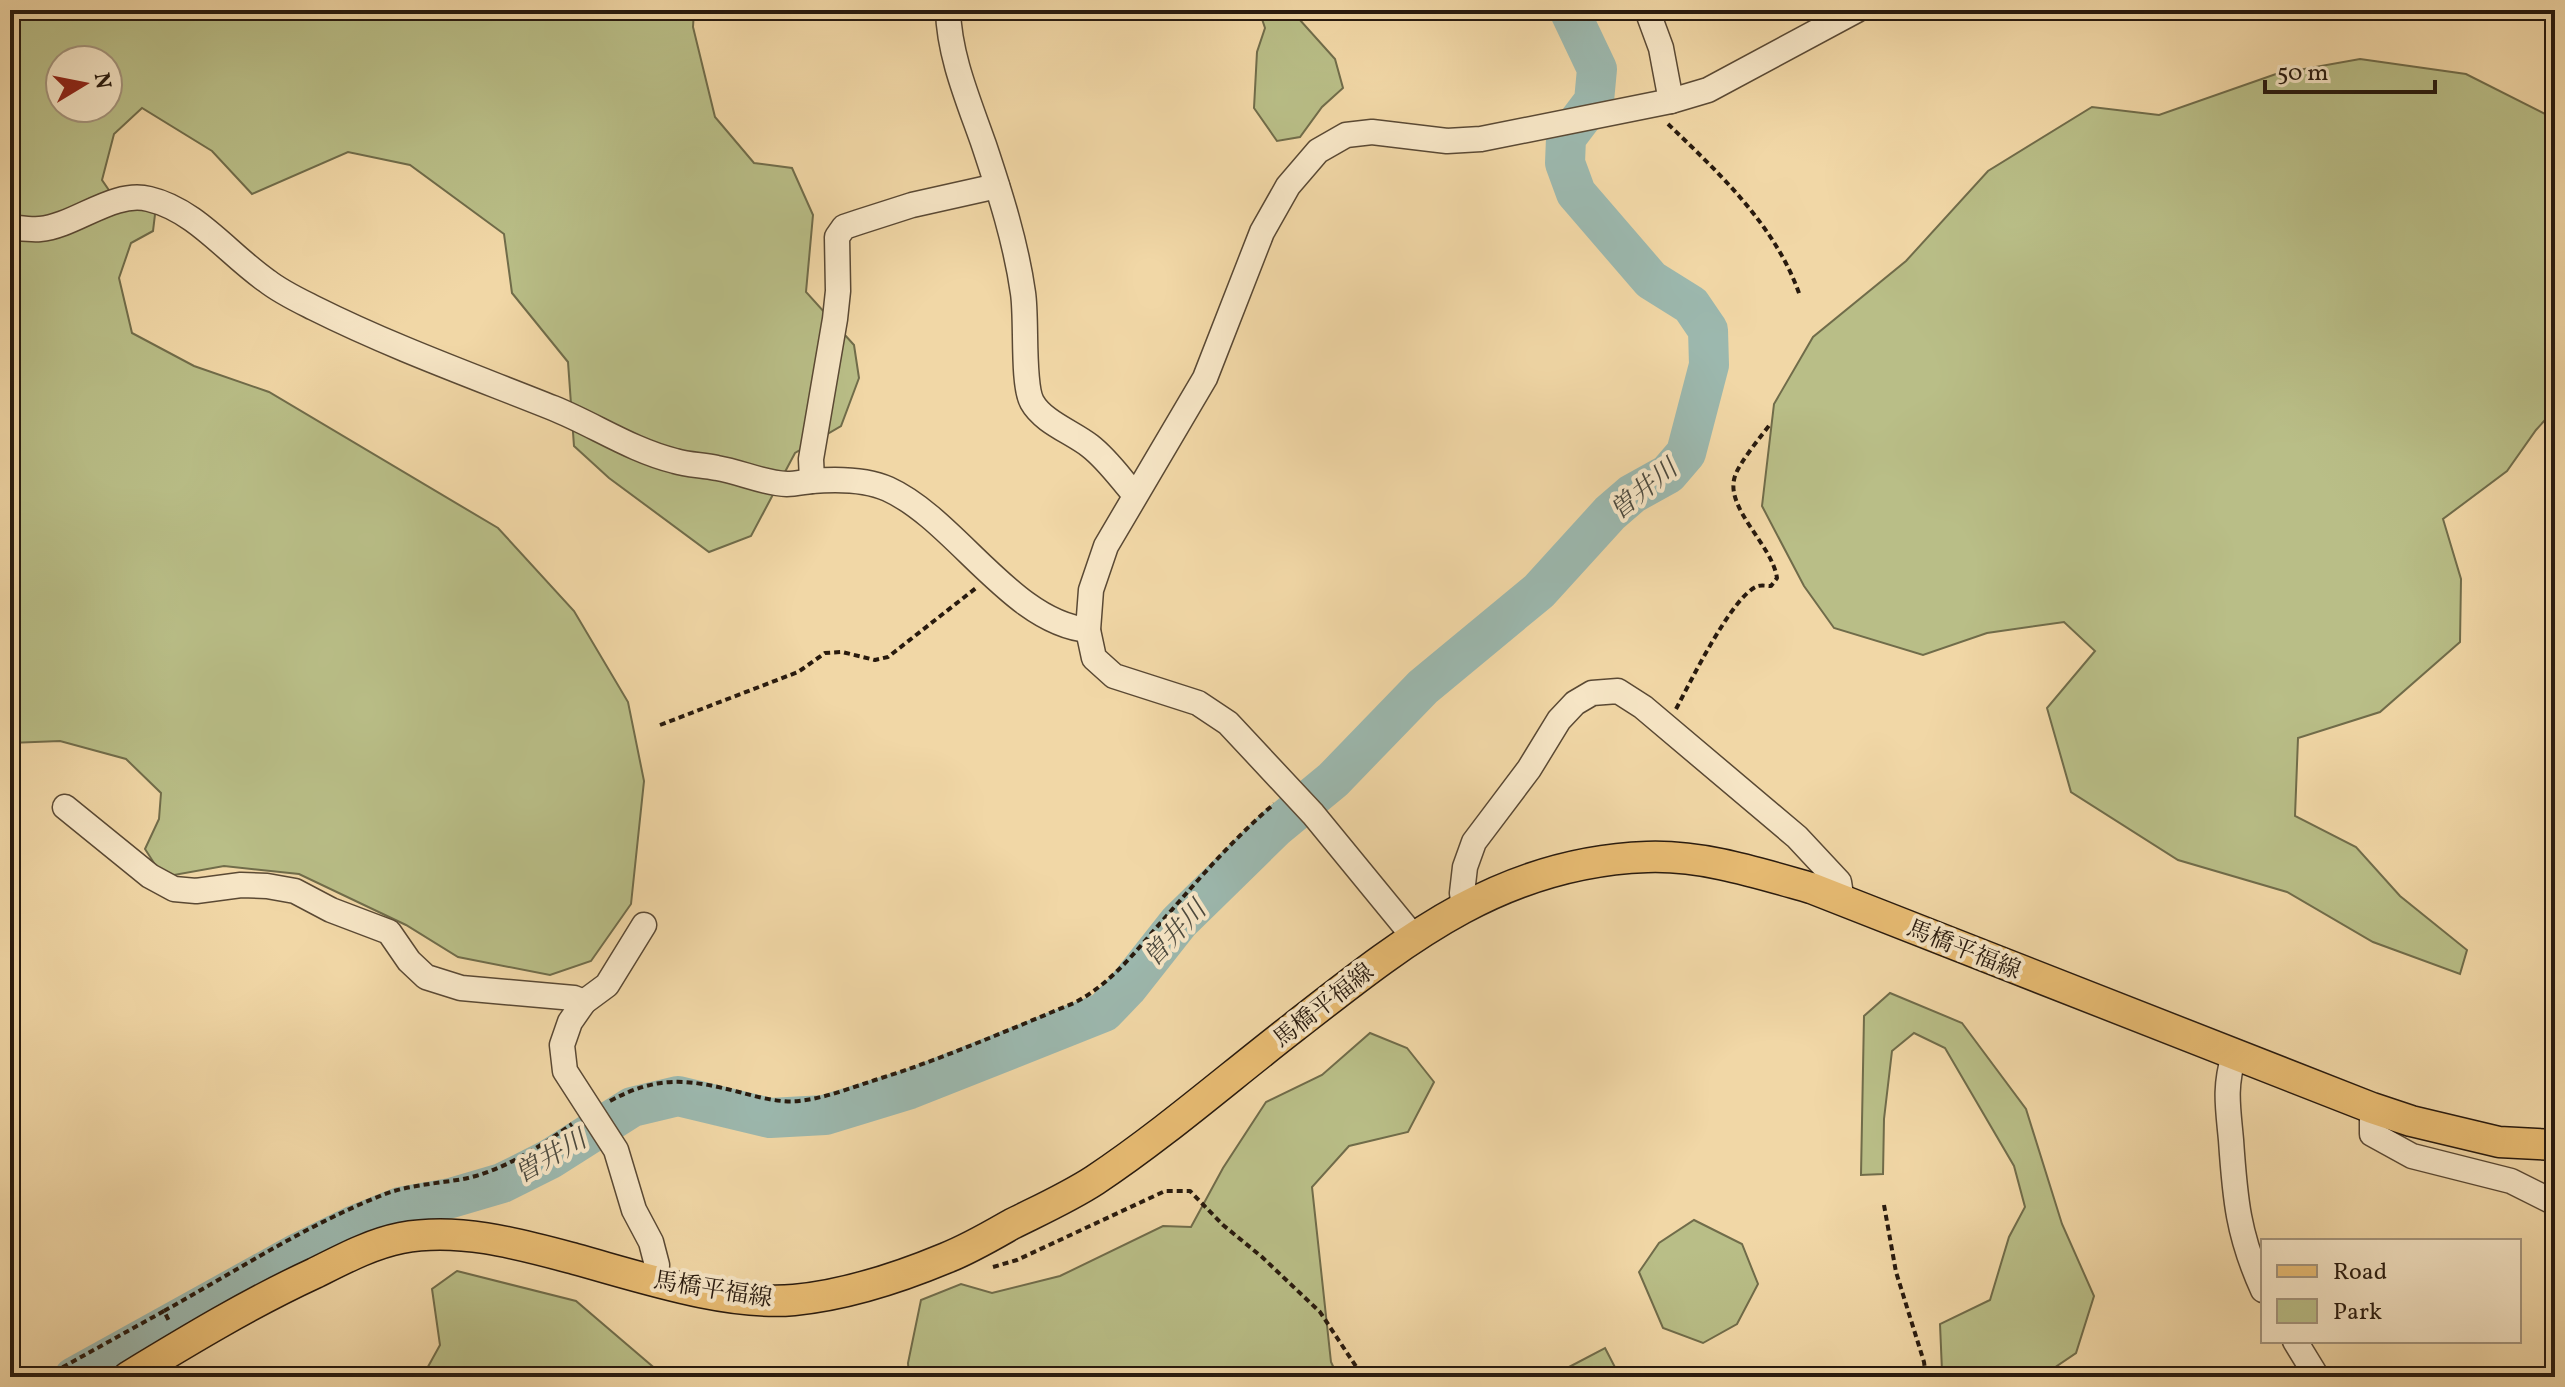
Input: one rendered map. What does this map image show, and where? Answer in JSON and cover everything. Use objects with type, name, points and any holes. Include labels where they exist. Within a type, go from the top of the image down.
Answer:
[{"type":"main road","name":"馬橋平福線","points":[[128,1377],[270,1294],[362,1250],[400,1239],[431,1235],[468,1236],[525,1246],[656,1281],[740,1298],[791,1300],[841,1293],[900,1276],[953,1256],[1091,1182],[1413,936],[1506,886],[1552,871],[1607,860],[1675,857],[1732,866],[1811,888],[2372,1108],[2411,1121],[2499,1142],[2555,1145]]},
{"type":"street","points":[[948,10],[955,58],[997,186],[1023,291],[1027,323],[1027,388],[1032,401],[1040,412],[1110,463],[1135,495]]},
{"type":"street","points":[[1647,10],[1661,48],[1664,102]]},
{"type":"street","points":[[1413,936],[1313,814],[1228,723],[1198,703],[1114,676],[1094,658],[1088,630],[1091,590],[1106,546],[1205,378],[1262,232],[1288,186],[1318,151],[1346,135],[1372,132],[1447,141],[1481,139],[1664,102],[1708,90],[1857,10]]},
{"type":"street","points":[[812,481],[811,459],[837,305],[837,237],[844,227],[885,213],[997,186]]},
{"type":"street","points":[[10,227],[41,229],[112,202],[145,197],[171,206],[267,281],[303,303],[394,346],[556,409],[644,453],[679,463],[719,468],[763,481],[789,484],[859,481],[887,489],[917,507],[993,575],[1052,620],[1074,629],[1088,630]]},
{"type":"street","points":[[1464,907],[1465,867],[1474,842],[1529,769],[1559,720],[1575,703],[1592,693],[1618,691],[1643,707],[1797,837],[1839,882],[1842,901]]},
{"type":"street","points":[[65,807],[150,876],[174,889],[196,891],[241,885],[295,891],[331,910],[389,932],[409,961],[426,977],[461,988],[574,998],[584,1002]]},
{"type":"street","points":[[644,925],[607,985],[584,1002],[570,1022],[562,1045],[565,1071],[616,1150],[634,1210],[651,1242],[657,1265],[656,1281]]},
{"type":"street","points":[[2234,1055],[2226,1081],[2236,1212],[2247,1254],[2261,1286]]},
{"type":"street","points":[[2372,1108],[2372,1134],[2412,1156],[2511,1181],[2555,1203]]},
{"type":"street","points":[[2296,1343],[2317,1377]]},
{"type":"path","points":[[1664,102],[1668,124],[1746,203],[1791,270],[1800,296]]},
{"type":"path","points":[[1666,728],[1731,612],[1744,595],[1758,586],[1771,586],[1777,578],[1775,563],[1735,501],[1735,476],[1771,423]]},
{"type":"path","points":[[660,725],[798,672],[825,653],[842,652],[875,660],[888,657],[993,575]]},
{"type":"path","points":[[45,1377],[350,1208],[384,1194],[437,1181],[465,1179],[502,1166],[555,1137],[599,1121],[647,1084],[670,1080],[713,1085],[764,1099],[798,1101],[905,1071],[1074,1003],[1095,993],[1116,974],[1208,868],[1293,791]]},
{"type":"path","points":[[953,1256],[970,1266],[992,1267],[1017,1260],[1165,1191],[1190,1191],[1223,1225],[1320,1312],[1363,1377]]},
{"type":"path","points":[[1884,1205],[1896,1272],[1926,1377]]},
{"type":"green space","points":[[10,10],[694,10],[693,27],[715,117],[754,163],[792,168],[813,215],[806,292],[854,345],[859,378],[841,426],[795,453],[751,536],[709,552],[609,478],[574,446],[568,362],[512,293],[504,234],[410,165],[348,152],[252,194],[212,151],[142,108],[114,134],[102,180],[122,209],[156,206],[153,231],[131,243],[119,278],[132,333],[194,366],[269,392],[498,528],[574,611],[628,702],[644,781],[631,904],[591,961],[550,975],[458,957],[406,925],[299,874],[224,866],[163,877],[145,849],[159,819],[161,793],[126,759],[60,741],[10,743]]},
{"type":"green space","points":[[1259,10],[1291,10],[1335,59],[1343,88],[1322,107],[1300,137],[1277,141],[1254,108],[1257,52],[1265,28]]},
{"type":"green space","points":[[2360,59],[2466,74],[2555,119],[2555,409],[2507,471],[2443,519],[2461,579],[2460,642],[2380,712],[2298,738],[2295,816],[2356,847],[2400,896],[2467,950],[2460,974],[2373,942],[2287,892],[2178,860],[2071,792],[2047,708],[2095,651],[2064,622],[1987,633],[1923,655],[1834,628],[1804,586],[1762,506],[1774,404],[1813,337],[1906,261],[1988,171],[2092,107],[2159,115],[2276,74]]},
{"type":"green space","points":[[1890,993],[1962,1023],[2026,1109],[2062,1224],[2094,1296],[2076,1353],[2048,1372],[1942,1371],[1940,1324],[1990,1300],[2009,1237],[2025,1207],[2014,1166],[1945,1048],[1914,1033],[1892,1051],[1884,1119],[1883,1174],[1861,1175],[1864,1016]]},
{"type":"green space","points":[[1370,1033],[1407,1048],[1434,1082],[1408,1132],[1349,1146],[1312,1187],[1331,1362],[1338,1377],[909,1377],[908,1363],[921,1300],[961,1284],[992,1293],[1060,1276],[1163,1226],[1191,1227],[1223,1168],[1266,1102],[1322,1075]]},
{"type":"green space","points":[[1694,1220],[1742,1244],[1758,1284],[1737,1324],[1703,1343],[1663,1328],[1639,1272],[1659,1243]]},
{"type":"green space","points":[[457,1271],[576,1301],[665,1377],[416,1377],[424,1374],[440,1345],[432,1289]]},
{"type":"green space","points":[[1605,1348],[1620,1377],[1567,1377],[1569,1367]]},
{"type":"waterway","name":"曽井川","points":[[74,1377],[296,1254],[355,1225],[400,1207],[451,1198],[502,1183],[550,1159],[632,1107],[678,1096],[770,1118],[825,1115],[910,1089],[1104,1012],[1179,922],[1276,827],[1333,780],[1423,687],[1539,591],[1610,513],[1632,494],[1668,474],[1686,453],[1709,365],[1708,330],[1691,305],[1651,280],[1576,193],[1565,163],[1566,138],[1594,101],[1597,69],[1569,10]]}]
